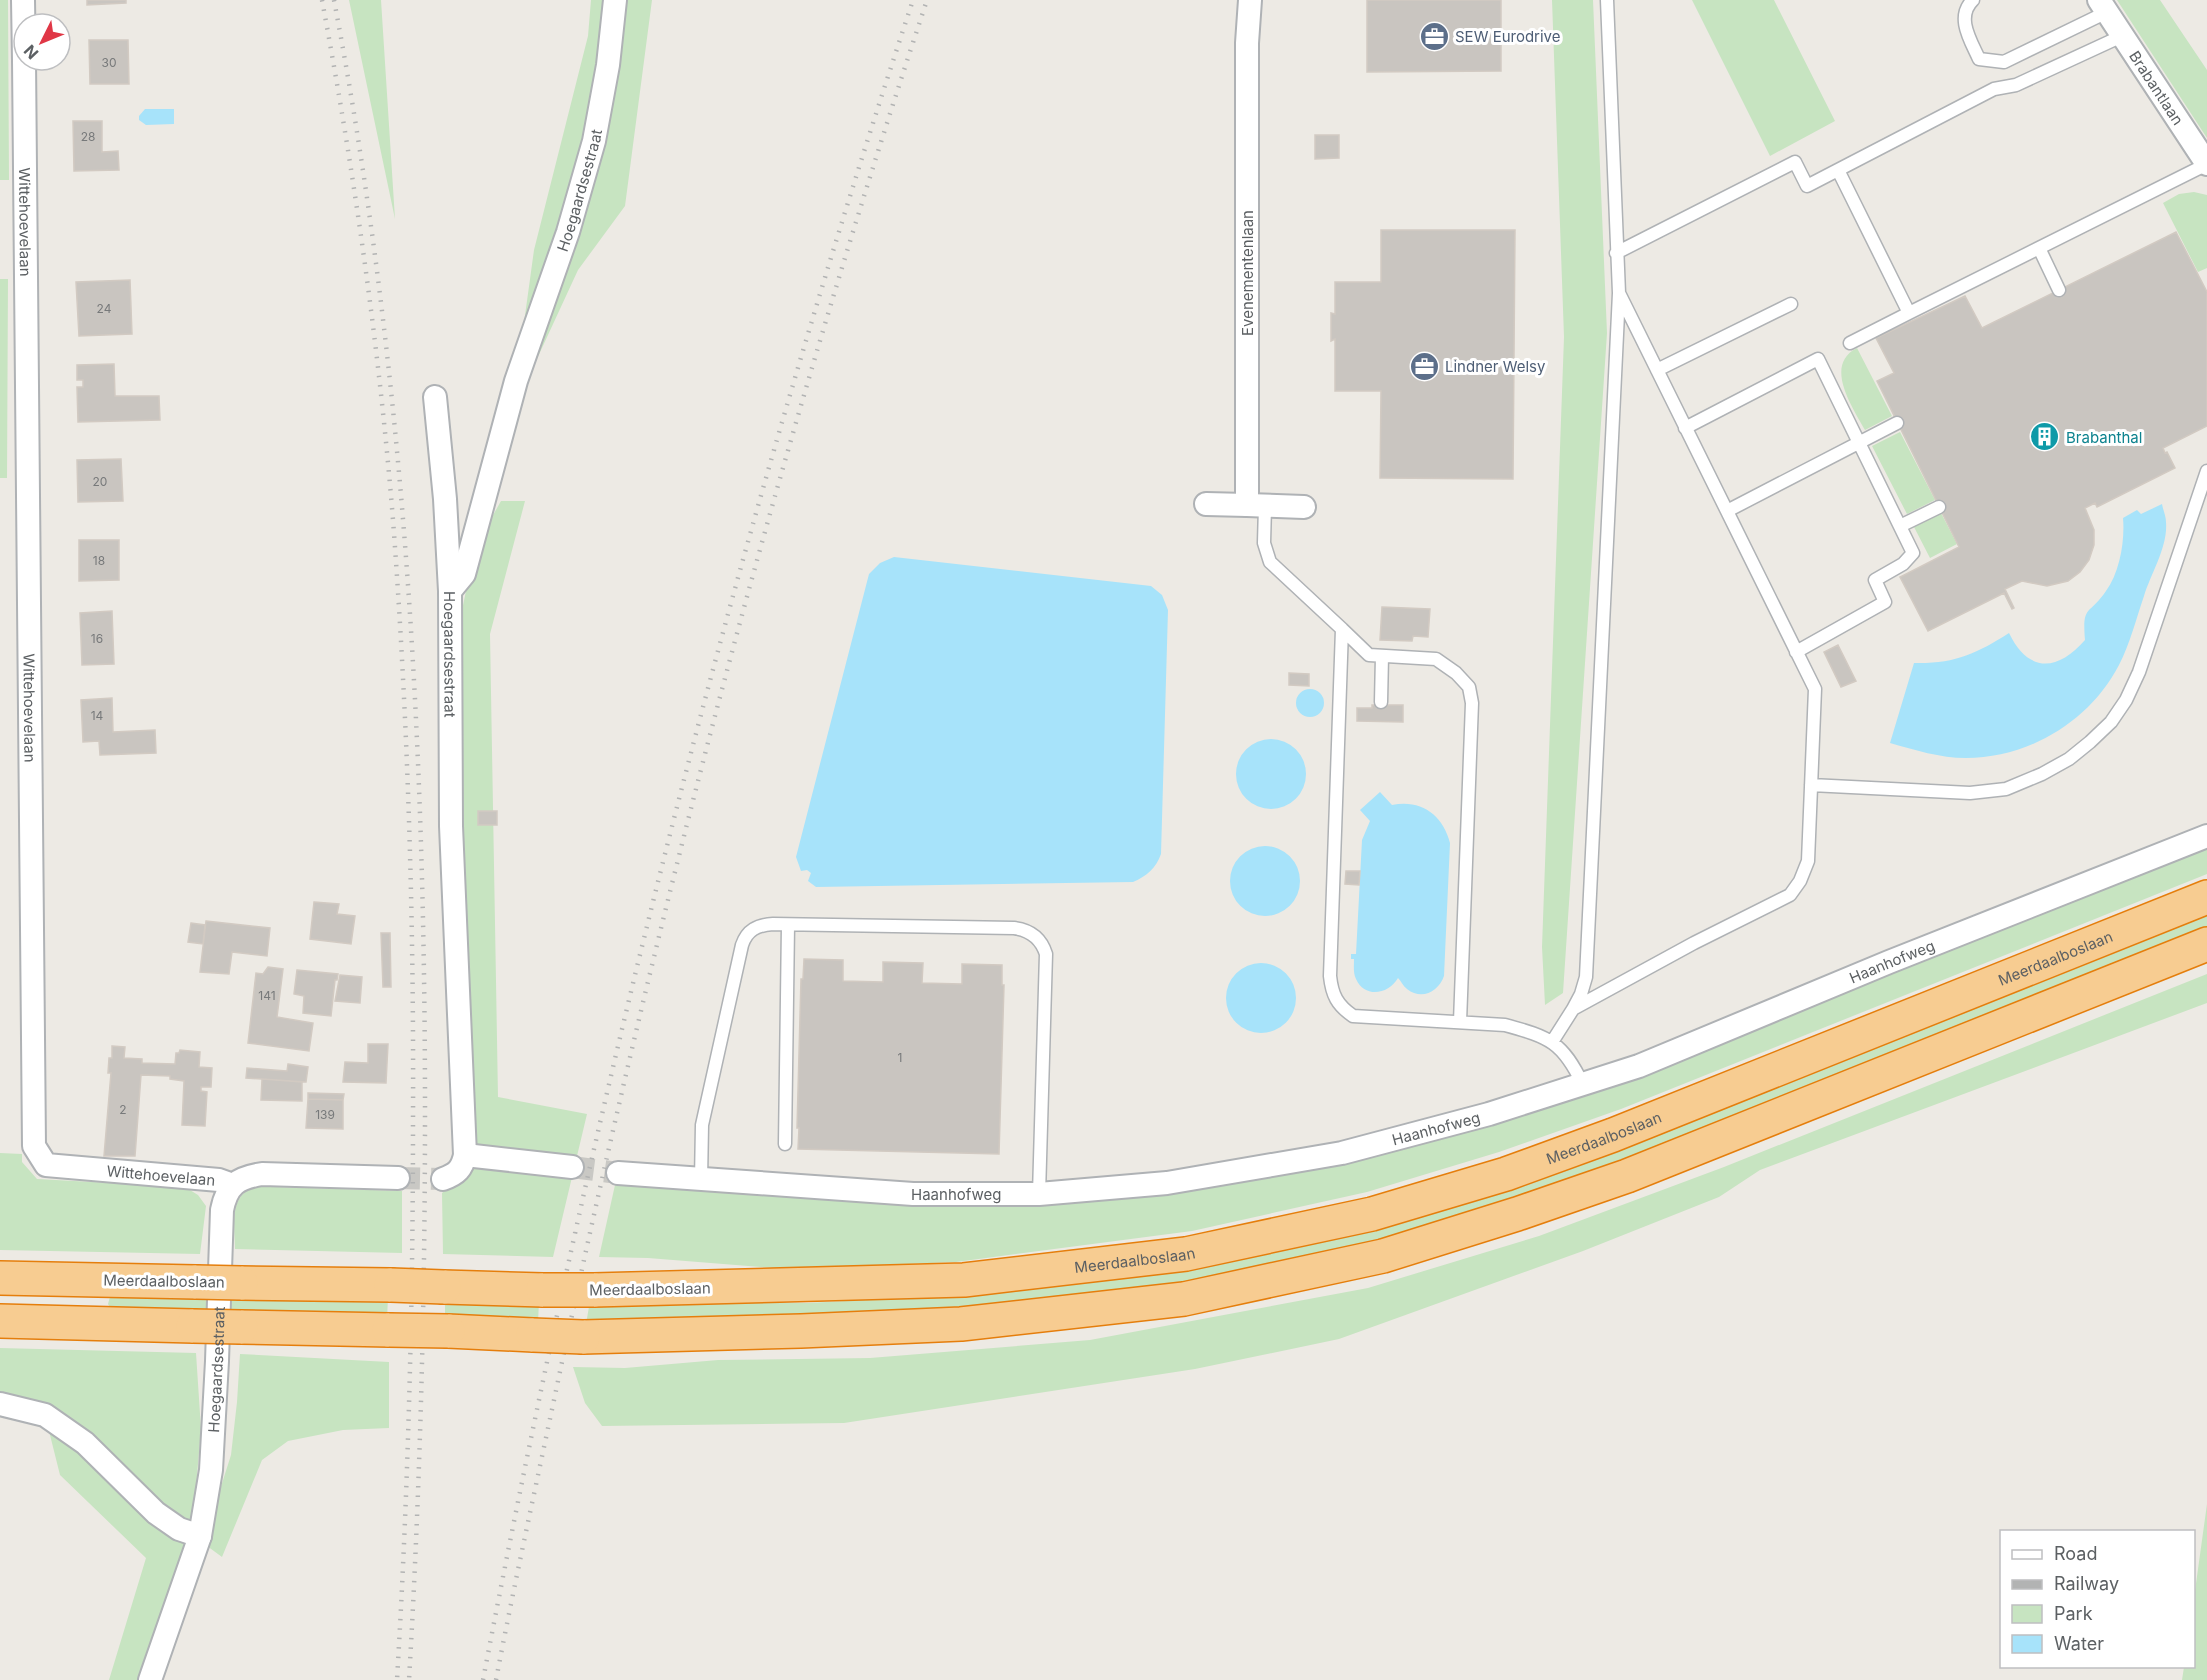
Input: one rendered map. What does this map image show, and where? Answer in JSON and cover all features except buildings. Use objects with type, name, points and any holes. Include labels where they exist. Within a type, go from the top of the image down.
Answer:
[{"type":"highway","name":"Meerdaalboslaan","points":[[0,1278],[594,1290],[964,1280],[1186,1254],[1372,1214],[1506,1174],[1613,1135],[2207,897]]},
{"type":"highway","points":[[0,1322],[448,1331],[583,1337],[961,1324],[1184,1299],[1383,1256],[1517,1214],[1627,1176],[2207,944]]},
{"type":"street","name":"Hoegaardsestraat","points":[[465,1155],[451,826],[450,591],[464,574],[516,381],[568,232],[594,141],[608,65],[615,0]]},
{"type":"street","name":"Evenementenlaan","points":[[1250,0],[1247,43],[1256,505]]},
{"type":"street","name":"Brabantlaan","points":[[2103,6],[2207,164]]},
{"type":"street","name":"Wittehoevelaan","points":[[24,72],[34,1146],[46,1165],[219,1180],[232,1185]]},
{"type":"street","points":[[435,397],[445,499],[450,591]]},
{"type":"street","points":[[1206,504],[1304,507]]},
{"type":"street","name":"Haanhofweg","points":[[618,1173],[913,1194],[1039,1194],[1167,1183],[1342,1153],[1489,1114],[1583,1085],[1659,1058],[1889,962],[2207,836]]},
{"type":"street","points":[[443,1179],[454,1175],[462,1166],[465,1155],[572,1167]]},
{"type":"street","points":[[232,1185],[246,1177],[262,1174],[398,1178]]},
{"type":"street","name":"Hoegaardsestraat","points":[[150,1680],[200,1536],[211,1470],[222,1210],[225,1197],[232,1185]]},
{"type":"street","points":[[0,1404],[45,1415],[85,1443],[156,1513],[179,1529],[200,1536]]},
{"type":"lane","points":[[1552,1042],[1581,994],[1586,977],[1619,293],[1607,0]]},
{"type":"lane","points":[[1973,0],[1968,4],[1964,28],[1979,58],[2004,62],[2103,6]]},
{"type":"lane","points":[[1616,253],[1795,162],[1807,186],[1994,89],[2016,85],[2122,36]]},
{"type":"lane","points":[[1850,343],[2207,164]]},
{"type":"lane","points":[[1838,170],[1909,313]]},
{"type":"lane","points":[[2038,248],[2059,290]]},
{"type":"lane","points":[[1573,1009],[1694,943],[1790,895],[1800,882],[1808,861],[1815,689],[1619,293]]},
{"type":"lane","points":[[1657,370],[1791,304]]},
{"type":"lane","points":[[1685,428],[1818,359],[1913,553],[1903,564],[1875,580],[1885,602],[1796,652]]},
{"type":"lane","points":[[1727,511],[1897,423]]},
{"type":"lane","points":[[1811,785],[1970,793],[2006,789],[2042,774],[2069,759],[2111,722],[2126,700],[2139,672],[2207,471]]},
{"type":"lane","points":[[1256,505],[1270,562],[1369,655],[1436,658],[1456,673],[1468,687],[1472,703],[1460,1022]]},
{"type":"lane","points":[[1900,526],[1939,507]]},
{"type":"lane","points":[[1342,629],[1329,976],[1331,992],[1340,1006],[1353,1016],[1505,1025],[1529,1032],[1552,1042],[1571,1060],[1583,1085]]},
{"type":"lane","points":[[1381,702],[1382,656]]},
{"type":"lane","points":[[785,1144],[788,925]]},
{"type":"lane","points":[[701,1180],[702,1125],[744,939],[751,930],[759,926],[788,925],[1014,928],[1028,931],[1040,941],[1044,948],[1046,962],[1039,1194]]},
{"type":"green space","points":[[0,0],[8,0],[9,180],[0,180]]},
{"type":"green space","points":[[349,0],[381,0],[395,219]]},
{"type":"green space","points":[[591,0],[652,0],[625,206],[578,270],[499,441],[516,381],[534,250],[588,36]]},
{"type":"green space","points":[[1552,0],[1593,0],[1607,333],[1563,993],[1545,1005],[1542,947],[1564,337]]},
{"type":"green space","points":[[1692,0],[1774,0],[1835,121],[1770,156]]},
{"type":"green space","points":[[2117,0],[2160,0],[2207,70],[2207,138]]},
{"type":"green space","points":[[2194,192],[2207,195],[2207,268],[2198,272],[2163,203],[2179,194]]},
{"type":"green space","points":[[0,279],[8,279],[7,478],[0,478]]},
{"type":"green space","points":[[1857,348],[1892,416],[1865,430],[1848,399],[1841,376],[1842,365],[1847,356]]},
{"type":"green space","points":[[1900,432],[1935,500],[1907,514],[1872,446]]},
{"type":"green space","points":[[501,501],[525,501],[490,634],[498,1097],[587,1114],[553,1257],[443,1254],[442,1193],[474,1166],[458,833],[460,620],[475,547]]},
{"type":"green space","points":[[1941,513],[1957,544],[1930,558],[1914,527]]},
{"type":"green space","points":[[2207,840],[2207,874],[1621,1109],[1499,1152],[1367,1192],[1192,1231],[956,1262],[787,1269],[648,1258],[599,1257],[615,1185],[622,1180],[1038,1199],[1557,1102]]},
{"type":"green space","points":[[2207,912],[2207,934],[1511,1206],[1247,1276],[985,1314],[586,1324],[590,1301],[808,1303],[937,1296],[1243,1256]]},
{"type":"green space","points":[[2207,974],[2207,1003],[1760,1170],[1719,1197],[1583,1251],[1339,1339],[1195,1369],[844,1423],[602,1426],[585,1403],[573,1367],[625,1368],[718,1360],[870,1358],[1090,1340],[1368,1288],[1539,1236],[1724,1167]]},
{"type":"green space","points":[[0,1153],[22,1154],[22,1162],[37,1179],[185,1187],[198,1195],[206,1206],[200,1254],[0,1250]]},
{"type":"green space","points":[[253,1188],[402,1191],[402,1253],[235,1249],[236,1206],[245,1192]]},
{"type":"green space","points":[[111,1293],[388,1298],[387,1319],[111,1309],[108,1304]]},
{"type":"green space","points":[[445,1299],[539,1301],[538,1323],[445,1321]]},
{"type":"green space","points":[[0,1348],[196,1353],[201,1429],[194,1510],[188,1542],[142,1680],[109,1680],[146,1558],[60,1475],[45,1415],[0,1397]]},
{"type":"green space","points":[[240,1354],[389,1362],[389,1428],[343,1430],[288,1441],[262,1460],[222,1557],[203,1543],[231,1455]]},
{"type":"green space","points":[[2207,1504],[2207,1680],[2182,1680],[2184,1668],[2195,1668],[2195,1591]]},
{"type":"water","points":[[145,109],[174,109],[174,124],[146,125],[139,120],[139,116]]},
{"type":"water","points":[[2162,504],[2166,520],[2164,541],[2126,649],[2107,685],[2074,719],[2034,743],[1989,756],[1947,757],[1890,743],[1914,663],[1941,662],[1964,656],[1986,647],[2009,633],[2026,656],[2044,664],[2065,658],[2075,650],[2085,640],[2084,629],[2088,611],[2106,591],[2115,575],[2122,546],[2123,518],[2137,510],[2141,514]]},
{"type":"water","points":[[894,557],[1151,586],[1162,595],[1168,610],[1161,854],[1147,874],[1133,882],[816,887],[808,881],[811,873],[807,870],[801,871],[796,857],[869,574],[880,563]]},
{"type":"water","points":[[1310,689],[1320,693],[1324,703],[1320,713],[1310,717],[1300,713],[1296,703],[1300,693]]},
{"type":"water","points":[[1271,739],[1284,742],[1296,749],[1303,761],[1306,774],[1303,787],[1296,799],[1284,806],[1271,809],[1258,806],[1246,799],[1239,787],[1236,774],[1239,761],[1246,749],[1258,742]]},
{"type":"water","points":[[1380,792],[1392,805],[1412,804],[1429,811],[1442,824],[1450,843],[1444,976],[1438,986],[1429,993],[1413,993],[1398,978],[1389,988],[1371,992],[1360,985],[1354,972],[1354,959],[1351,959],[1351,954],[1356,954],[1362,840],[1370,821],[1360,810]]},
{"type":"water","points":[[1265,846],[1278,849],[1290,856],[1297,868],[1300,881],[1297,894],[1290,906],[1278,913],[1265,916],[1252,913],[1240,906],[1233,894],[1230,881],[1233,868],[1240,856],[1252,849]]},
{"type":"water","points":[[1261,963],[1274,966],[1286,973],[1293,985],[1296,998],[1293,1011],[1286,1023],[1274,1030],[1261,1033],[1248,1030],[1236,1023],[1229,1011],[1226,998],[1229,985],[1236,973],[1248,966]]},
{"type":"tunnel","points":[[572,1167],[618,1173]]},
{"type":"tunnel","points":[[398,1178],[443,1179]]},
{"type":"railway","points":[[322,0],[345,129],[373,324],[393,520],[406,745],[412,971],[413,1191],[407,1470],[397,1680]]},
{"type":"railway","points":[[334,0],[358,138],[378,277],[394,415],[415,693],[424,973],[425,1184],[419,1467],[409,1680]]},
{"type":"railway","points":[[483,1680],[570,1255],[670,833],[725,623],[784,415],[913,0]]},
{"type":"railway","points":[[496,1680],[596,1206],[678,859],[770,513],[872,170],[927,0]]},
{"type":"place","name":"SEW Eurodrive","points":[[1434,36]]},
{"type":"place","name":"Lindner Welsy","points":[[1424,366]]},
{"type":"place","name":"Brabanthal","points":[[2045,437]]}]
